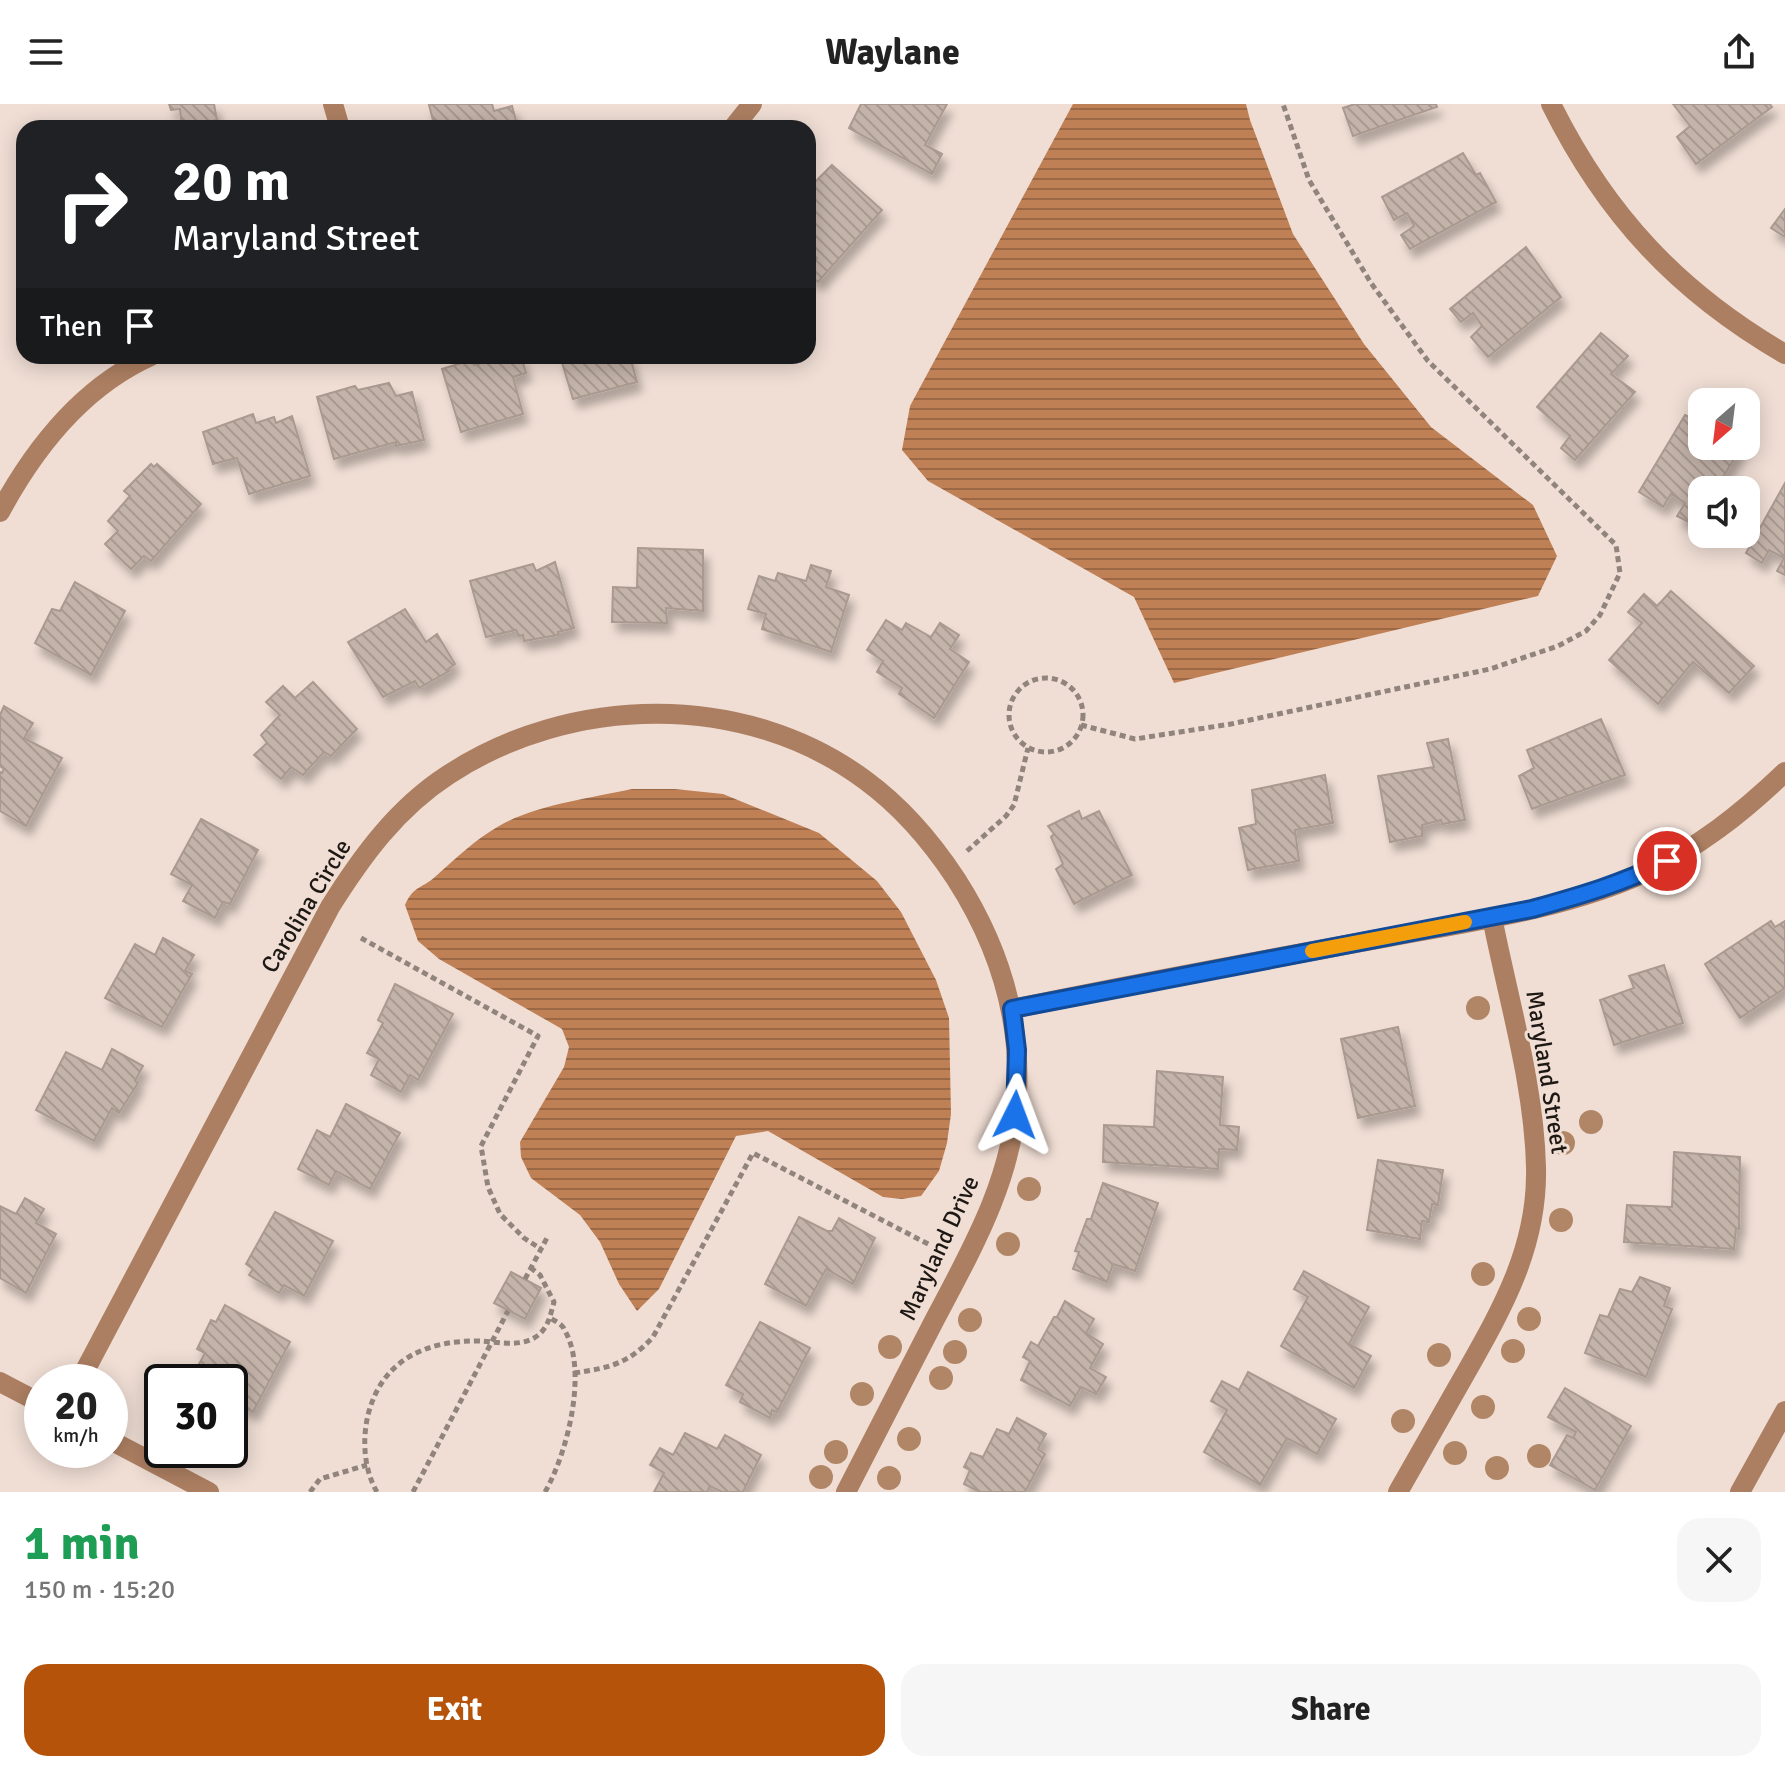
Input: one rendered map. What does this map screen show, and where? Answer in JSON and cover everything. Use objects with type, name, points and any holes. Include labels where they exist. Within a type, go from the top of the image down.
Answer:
[{"type":"street","points":[[739,120],[752,104]]},
{"type":"street","points":[[1551,104],[1605,196],[1650,249],[1690,290],[1745,331],[1785,354]]},
{"type":"street","points":[[0,512],[27,464],[63,419],[83,400],[133,364]]},
{"type":"street","name":"Carolina Circle","points":[[89,1364],[330,907],[381,833],[413,802],[448,775],[529,735],[577,721],[624,713],[710,718],[752,727],[797,743],[861,777],[918,829],[947,866],[991,944],[1012,1009]]},
{"type":"street","points":[[1012,1009],[1492,917],[1589,894],[1642,874],[1692,848],[1725,825],[1785,772]]},
{"type":"street","name":"Maryland Street","points":[[1398,1492],[1506,1302],[1522,1262],[1533,1214],[1537,1170],[1534,1127],[1492,917]]},
{"type":"street","name":"Maryland Drive","points":[[846,1492],[996,1198],[1013,1131],[1017,1098],[1017,1050],[1012,1009]]},
{"type":"street","points":[[0,1382],[24,1395]]},
{"type":"street","points":[[1740,1492],[1785,1411]]},
{"type":"street","points":[[128,1449],[209,1492]]},
{"type":"path","points":[[1081,725],[1135,739],[1231,724],[1490,669],[1558,646],[1586,631],[1600,615],[1620,573],[1616,545],[1428,361],[1371,283],[1309,180],[1283,104]]},
{"type":"path","points":[[1049,677],[1062,681],[1073,689],[1083,709],[1076,739],[1063,749],[1047,752],[1028,748],[1012,732],[1008,721],[1017,689],[1025,683],[1049,677]]},
{"type":"path","points":[[947,866],[981,839],[1014,805],[1028,748]]},
{"type":"path","points":[[361,938],[538,1036],[481,1146],[488,1187],[500,1214],[524,1238],[541,1249]]},
{"type":"path","points":[[574,1373],[616,1365],[639,1353],[653,1337],[753,1153],[930,1245]]},
{"type":"path","points":[[525,1279],[548,1236]]},
{"type":"path","points":[[377,1492],[367,1465],[364,1436],[375,1395],[389,1374],[427,1346],[445,1342],[532,1340],[544,1330],[554,1302],[540,1275],[531,1268]]},
{"type":"path","points":[[413,1492],[508,1311]]},
{"type":"path","points":[[545,1492],[564,1449],[573,1412],[571,1348],[564,1327],[550,1318]]},
{"type":"path","points":[[310,1492],[320,1479],[367,1465]]},
{"type":"shaded area","points":[[1073,104],[1246,104],[1293,234],[1364,344],[1431,427],[1533,505],[1557,556],[1538,596],[1174,683],[1134,597],[928,481],[902,450],[910,406]]},
{"type":"shaded area","points":[[632,789],[723,794],[819,833],[877,881],[901,912],[936,980],[949,1018],[951,1114],[939,1171],[921,1196],[902,1199],[883,1197],[768,1131],[736,1136],[659,1289],[637,1311],[619,1284],[600,1242],[580,1215],[531,1178],[521,1157],[520,1142],[564,1067],[569,1047],[562,1029],[439,959],[418,941],[405,905],[415,890],[499,826],[546,807]]},
{"type":"building","points":[[169,104],[214,104],[217,120],[181,120],[180,109],[171,110]]},
{"type":"building","points":[[492,104],[494,111],[512,106],[516,120],[433,120],[429,105]]},
{"type":"building","points":[[861,104],[947,104],[925,145],[942,154],[932,174],[849,128]]},
{"type":"building","points":[[1355,104],[1436,104],[1437,107],[1353,136],[1343,108]]},
{"type":"building","points":[[1673,104],[1770,104],[1772,107],[1696,164],[1677,137],[1690,126]]},
{"type":"building","points":[[1463,153],[1476,175],[1480,173],[1496,202],[1410,249],[1401,235],[1414,226],[1407,213],[1394,220],[1382,197]]},
{"type":"building","points":[[832,165],[882,210],[818,282],[816,280],[816,181]]},
{"type":"building","points":[[1785,209],[1785,237],[1771,228]]},
{"type":"building","points":[[1526,247],[1561,297],[1488,357],[1471,337],[1482,326],[1473,313],[1461,322],[1450,309]]},
{"type":"building","points":[[1601,333],[1628,356],[1611,374],[1635,392],[1575,460],[1561,448],[1570,436],[1537,407]]},
{"type":"building","points":[[458,364],[523,364],[526,373],[513,377],[523,414],[461,432],[442,369]]},
{"type":"building","points":[[562,364],[632,364],[637,382],[573,399]]},
{"type":"building","points":[[389,383],[396,396],[412,392],[424,440],[396,446],[396,442],[334,459],[317,397],[355,386],[358,390]]},
{"type":"building","points":[[253,414],[256,423],[274,417],[276,423],[292,416],[310,476],[249,494],[237,458],[213,464],[203,432]]},
{"type":"building","points":[[1685,415],[1688,417],[1688,460],[1733,460],[1724,476],[1688,476],[1688,522],[1677,516],[1685,503],[1671,494],[1663,507],[1639,492]]},
{"type":"building","points":[[151,464],[154,467],[157,464],[201,504],[151,561],[144,556],[131,569],[105,544],[118,531],[108,521],[130,496],[124,491]]},
{"type":"building","points":[[1785,483],[1785,575],[1777,571],[1784,558],[1769,550],[1762,563],[1746,553],[1749,548],[1760,548],[1760,528]]},
{"type":"building","points":[[638,548],[703,550],[703,611],[666,608],[667,623],[612,622],[613,587],[637,588]]},
{"type":"building","points":[[555,562],[574,628],[558,632],[558,635],[524,641],[523,635],[519,636],[516,630],[486,637],[470,581],[533,564],[536,571]]},
{"type":"building","points":[[811,565],[831,571],[826,587],[849,595],[831,652],[762,629],[766,614],[748,609],[759,576],[775,581],[778,573],[806,581]]},
{"type":"building","points":[[75,582],[125,611],[91,675],[35,643],[52,609],[60,611]]},
{"type":"building","points":[[1671,591],[1754,666],[1729,693],[1693,662],[1658,704],[1609,660],[1642,623],[1628,612],[1644,594],[1657,606]]},
{"type":"building","points":[[405,609],[426,642],[437,634],[455,664],[449,671],[419,688],[415,681],[383,697],[348,642]]},
{"type":"building","points":[[886,620],[902,630],[906,623],[931,637],[940,623],[959,635],[950,649],[969,662],[934,718],[899,694],[902,688],[877,672],[883,661],[867,650]]},
{"type":"building","points":[[313,682],[357,729],[331,756],[324,752],[303,775],[291,767],[281,779],[254,755],[267,743],[261,735],[280,715],[266,702],[283,686],[295,698]]},
{"type":"building","points":[[4,706],[33,723],[24,738],[62,758],[26,826],[0,811],[0,772],[4,769],[0,766],[0,715]]},
{"type":"building","points":[[1601,719],[1625,775],[1532,809],[1519,776],[1534,768],[1527,750]]},
{"type":"building","points":[[1448,739],[1465,820],[1442,824],[1441,820],[1422,825],[1422,836],[1390,842],[1378,776],[1434,767],[1427,743]]},
{"type":"building","points":[[1325,775],[1333,823],[1295,830],[1299,861],[1248,870],[1239,828],[1256,824],[1252,790]]},
{"type":"building","points":[[1079,811],[1082,819],[1099,811],[1132,875],[1074,904],[1056,869],[1063,864],[1051,837],[1054,834],[1048,826]]},
{"type":"building","points":[[201,819],[258,850],[230,904],[223,902],[215,918],[183,901],[192,885],[171,874]]},
{"type":"building","points":[[1771,921],[1775,927],[1785,921],[1785,988],[1740,1018],[1705,964]]},
{"type":"building","points":[[163,938],[194,955],[185,971],[192,974],[162,1027],[105,998],[135,944],[155,955]]},
{"type":"building","points":[[1664,965],[1683,1023],[1614,1045],[1600,1000],[1634,988],[1629,976]]},
{"type":"building","points":[[395,984],[453,1014],[418,1080],[410,1075],[401,1092],[371,1075],[379,1059],[367,1053],[383,1023],[378,1020]]},
{"type":"building","points":[[1398,1027],[1415,1106],[1358,1118],[1341,1039]]},
{"type":"building","points":[[112,1049],[143,1066],[135,1081],[138,1083],[119,1113],[112,1108],[94,1141],[36,1110],[66,1052],[102,1070]]},
{"type":"building","points":[[1157,1071],[1223,1077],[1220,1125],[1239,1127],[1237,1150],[1219,1149],[1218,1169],[1103,1162],[1104,1125],[1154,1127]]},
{"type":"building","points":[[346,1104],[400,1133],[370,1189],[336,1171],[329,1185],[298,1169],[317,1130],[330,1137]]},
{"type":"building","points":[[1674,1152],[1740,1157],[1739,1229],[1736,1228],[1734,1249],[1624,1242],[1627,1205],[1672,1207]]},
{"type":"building","points":[[1378,1160],[1443,1170],[1438,1205],[1432,1204],[1429,1222],[1422,1221],[1420,1239],[1367,1230]]},
{"type":"building","points":[[1103,1183],[1158,1203],[1135,1271],[1113,1264],[1107,1282],[1073,1269],[1079,1252],[1075,1251],[1087,1219],[1091,1219]]},
{"type":"building","points":[[25,1198],[44,1209],[36,1223],[56,1234],[26,1293],[0,1278],[0,1206],[16,1214]]},
{"type":"building","points":[[275,1212],[333,1241],[304,1296],[284,1285],[279,1293],[249,1275],[253,1269],[246,1264]]},
{"type":"building","points":[[799,1217],[827,1231],[832,1231],[839,1218],[875,1238],[853,1284],[826,1269],[806,1306],[765,1284]]},
{"type":"building","points":[[1304,1271],[1369,1307],[1349,1344],[1371,1356],[1354,1388],[1281,1346],[1308,1297],[1294,1289]]},
{"type":"building","points":[[511,1272],[541,1288],[525,1319],[494,1303]]},
{"type":"building","points":[[1640,1277],[1670,1288],[1664,1306],[1672,1309],[1646,1377],[1585,1353],[1600,1315],[1608,1317],[1620,1289],[1632,1292]]},
{"type":"building","points":[[1065,1301],[1094,1319],[1086,1333],[1103,1344],[1090,1368],[1106,1377],[1096,1394],[1081,1387],[1070,1406],[1021,1380],[1030,1361],[1023,1357],[1031,1342],[1038,1346]]},
{"type":"building","points":[[225,1305],[290,1342],[253,1412],[248,1409],[248,1364],[199,1364],[205,1353],[197,1349],[211,1320],[216,1322]]},
{"type":"building","points":[[760,1322],[810,1348],[777,1412],[772,1410],[770,1418],[740,1402],[743,1394],[726,1385]]},
{"type":"building","points":[[1248,1372],[1336,1419],[1317,1454],[1287,1438],[1260,1485],[1204,1452],[1227,1410],[1211,1401],[1222,1381],[1239,1390]]},
{"type":"building","points":[[1565,1388],[1631,1426],[1595,1490],[1550,1465],[1567,1435],[1573,1438],[1576,1432],[1548,1417]]},
{"type":"building","points":[[1017,1418],[1046,1434],[1038,1449],[1045,1454],[1025,1492],[980,1492],[964,1484],[970,1470],[964,1467],[971,1453],[983,1457],[997,1429],[1009,1434]]},
{"type":"building","points":[[685,1433],[717,1449],[725,1435],[761,1455],[743,1492],[722,1492],[710,1486],[707,1492],[654,1492],[664,1473],[650,1465],[660,1448],[673,1455]]},
{"type":"slow traffic","points":[[1312,951],[1465,922]]},
{"type":"route","points":[[1015,1115],[1017,1050],[1012,1009],[1532,909],[1589,894],[1667,861]]}]
